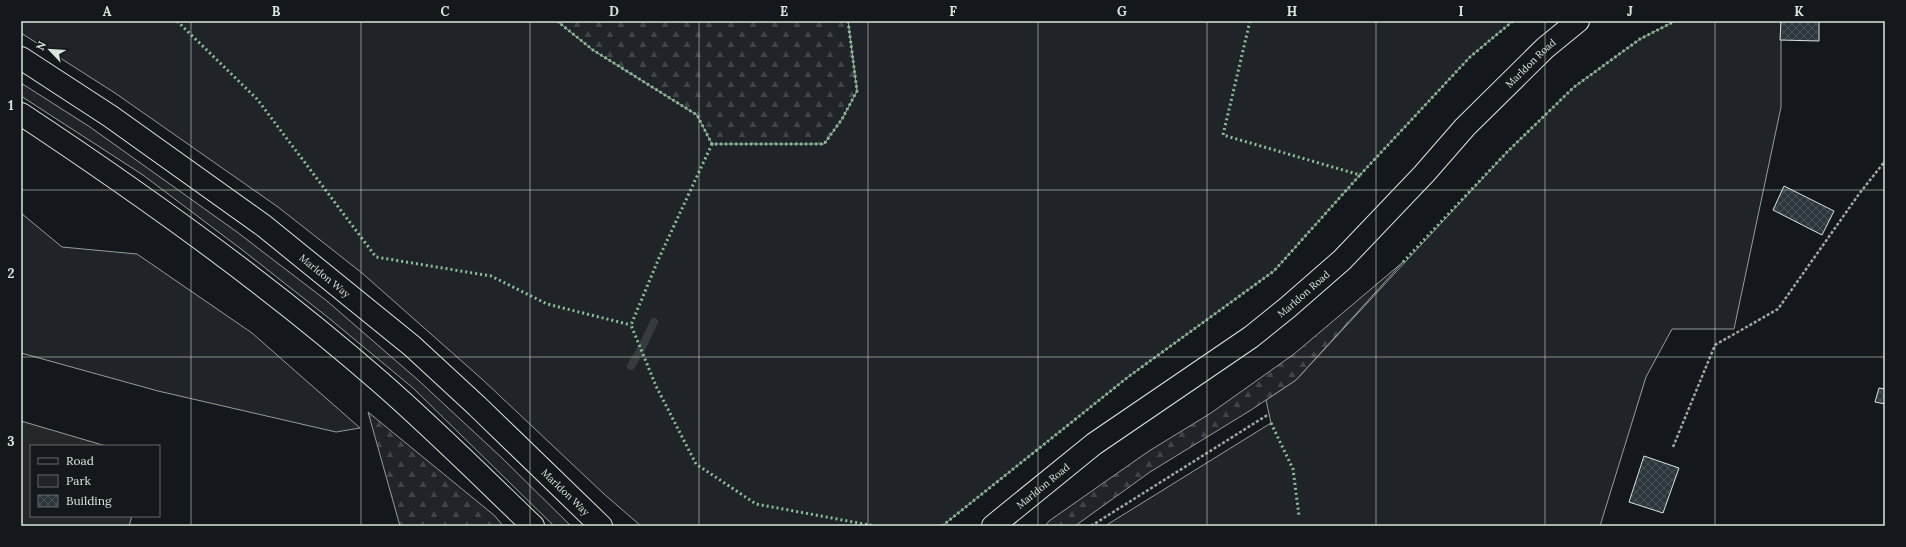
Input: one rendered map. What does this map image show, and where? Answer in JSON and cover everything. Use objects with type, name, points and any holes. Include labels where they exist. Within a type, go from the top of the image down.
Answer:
[{"type":"main road","name":"Marldon Road","points":[[993,526],[1094,444],[1251,337],[1287,308],[1342,260],[1424,174],[1465,127],[1545,48],[1578,21]]},
{"type":"main road","name":"Marldon Way","points":[[21,58],[110,116],[264,226],[412,346],[482,411],[601,526]]},
{"type":"main road","points":[[21,114],[168,215],[227,258],[307,321],[379,381],[533,526]]},
{"type":"path","points":[[1673,447],[1714,345],[1778,309],[1859,194],[1885,161]]},
{"type":"path","points":[[1091,526],[1269,414]]},
{"type":"green space","points":[[21,21],[557,21],[593,50],[697,115],[824,144],[842,119],[857,91],[848,21],[1513,21],[1470,57],[1360,175],[1274,271],[1128,377],[942,526],[641,526],[604,494],[483,380],[362,273],[278,207],[115,93],[21,33]]},
{"type":"green space","points":[[557,21],[848,21],[857,91],[842,119],[824,144],[712,144],[697,115],[593,50]]},
{"type":"green space","points":[[1675,21],[1781,21],[1781,107],[1734,329],[1672,329],[1646,377],[1600,526],[1105,526],[1271,423],[1266,400],[1296,380],[1507,152],[1574,87],[1640,39]]},
{"type":"green space","points":[[21,83],[90,127],[237,232],[327,301],[418,380],[502,458],[571,526],[554,526],[413,388],[330,319],[245,252],[143,175],[21,96]]},
{"type":"green space","points":[[21,213],[62,247],[137,254],[252,333],[360,428],[336,432],[158,391],[21,353]]},
{"type":"green space","points":[[1403,262],[1296,380],[1251,410],[1150,472],[1075,526],[1045,526],[1049,521],[1149,451],[1211,413],[1294,354]]},
{"type":"green space","points":[[368,412],[495,516],[503,526],[400,526]]},
{"type":"shaded area","points":[[21,421],[103,445],[30,445],[30,517],[132,517],[129,526],[21,526]]},
{"type":"building","points":[[1781,21],[1819,21],[1819,41],[1780,40]]},
{"type":"building","points":[[1784,186],[1834,211],[1822,235],[1773,210]]},
{"type":"building","points":[[1879,388],[1885,389],[1885,404],[1875,402]]},
{"type":"building","points":[[1644,456],[1679,468],[1663,513],[1629,502]]},
{"type":"waterway","points":[[631,366],[654,322]]},
{"type":"hedge","points":[[177,21],[257,99],[376,257],[491,276],[547,304],[631,325]]},
{"type":"hedge","points":[[557,21],[593,50],[697,115],[712,144]]},
{"type":"hedge","points":[[848,21],[857,91],[842,119],[824,144],[712,144],[659,258],[631,325],[656,386],[696,464],[756,504],[875,526]]},
{"type":"hedge","points":[[1250,21],[1223,135],[1360,175],[1470,57],[1513,21]]},
{"type":"hedge","points":[[1403,262],[1507,152],[1574,87],[1640,39],[1675,21]]},
{"type":"hedge","points":[[942,526],[1128,377],[1274,271],[1360,175]]},
{"type":"hedge","points":[[1271,423],[1293,469],[1299,516]]}]
